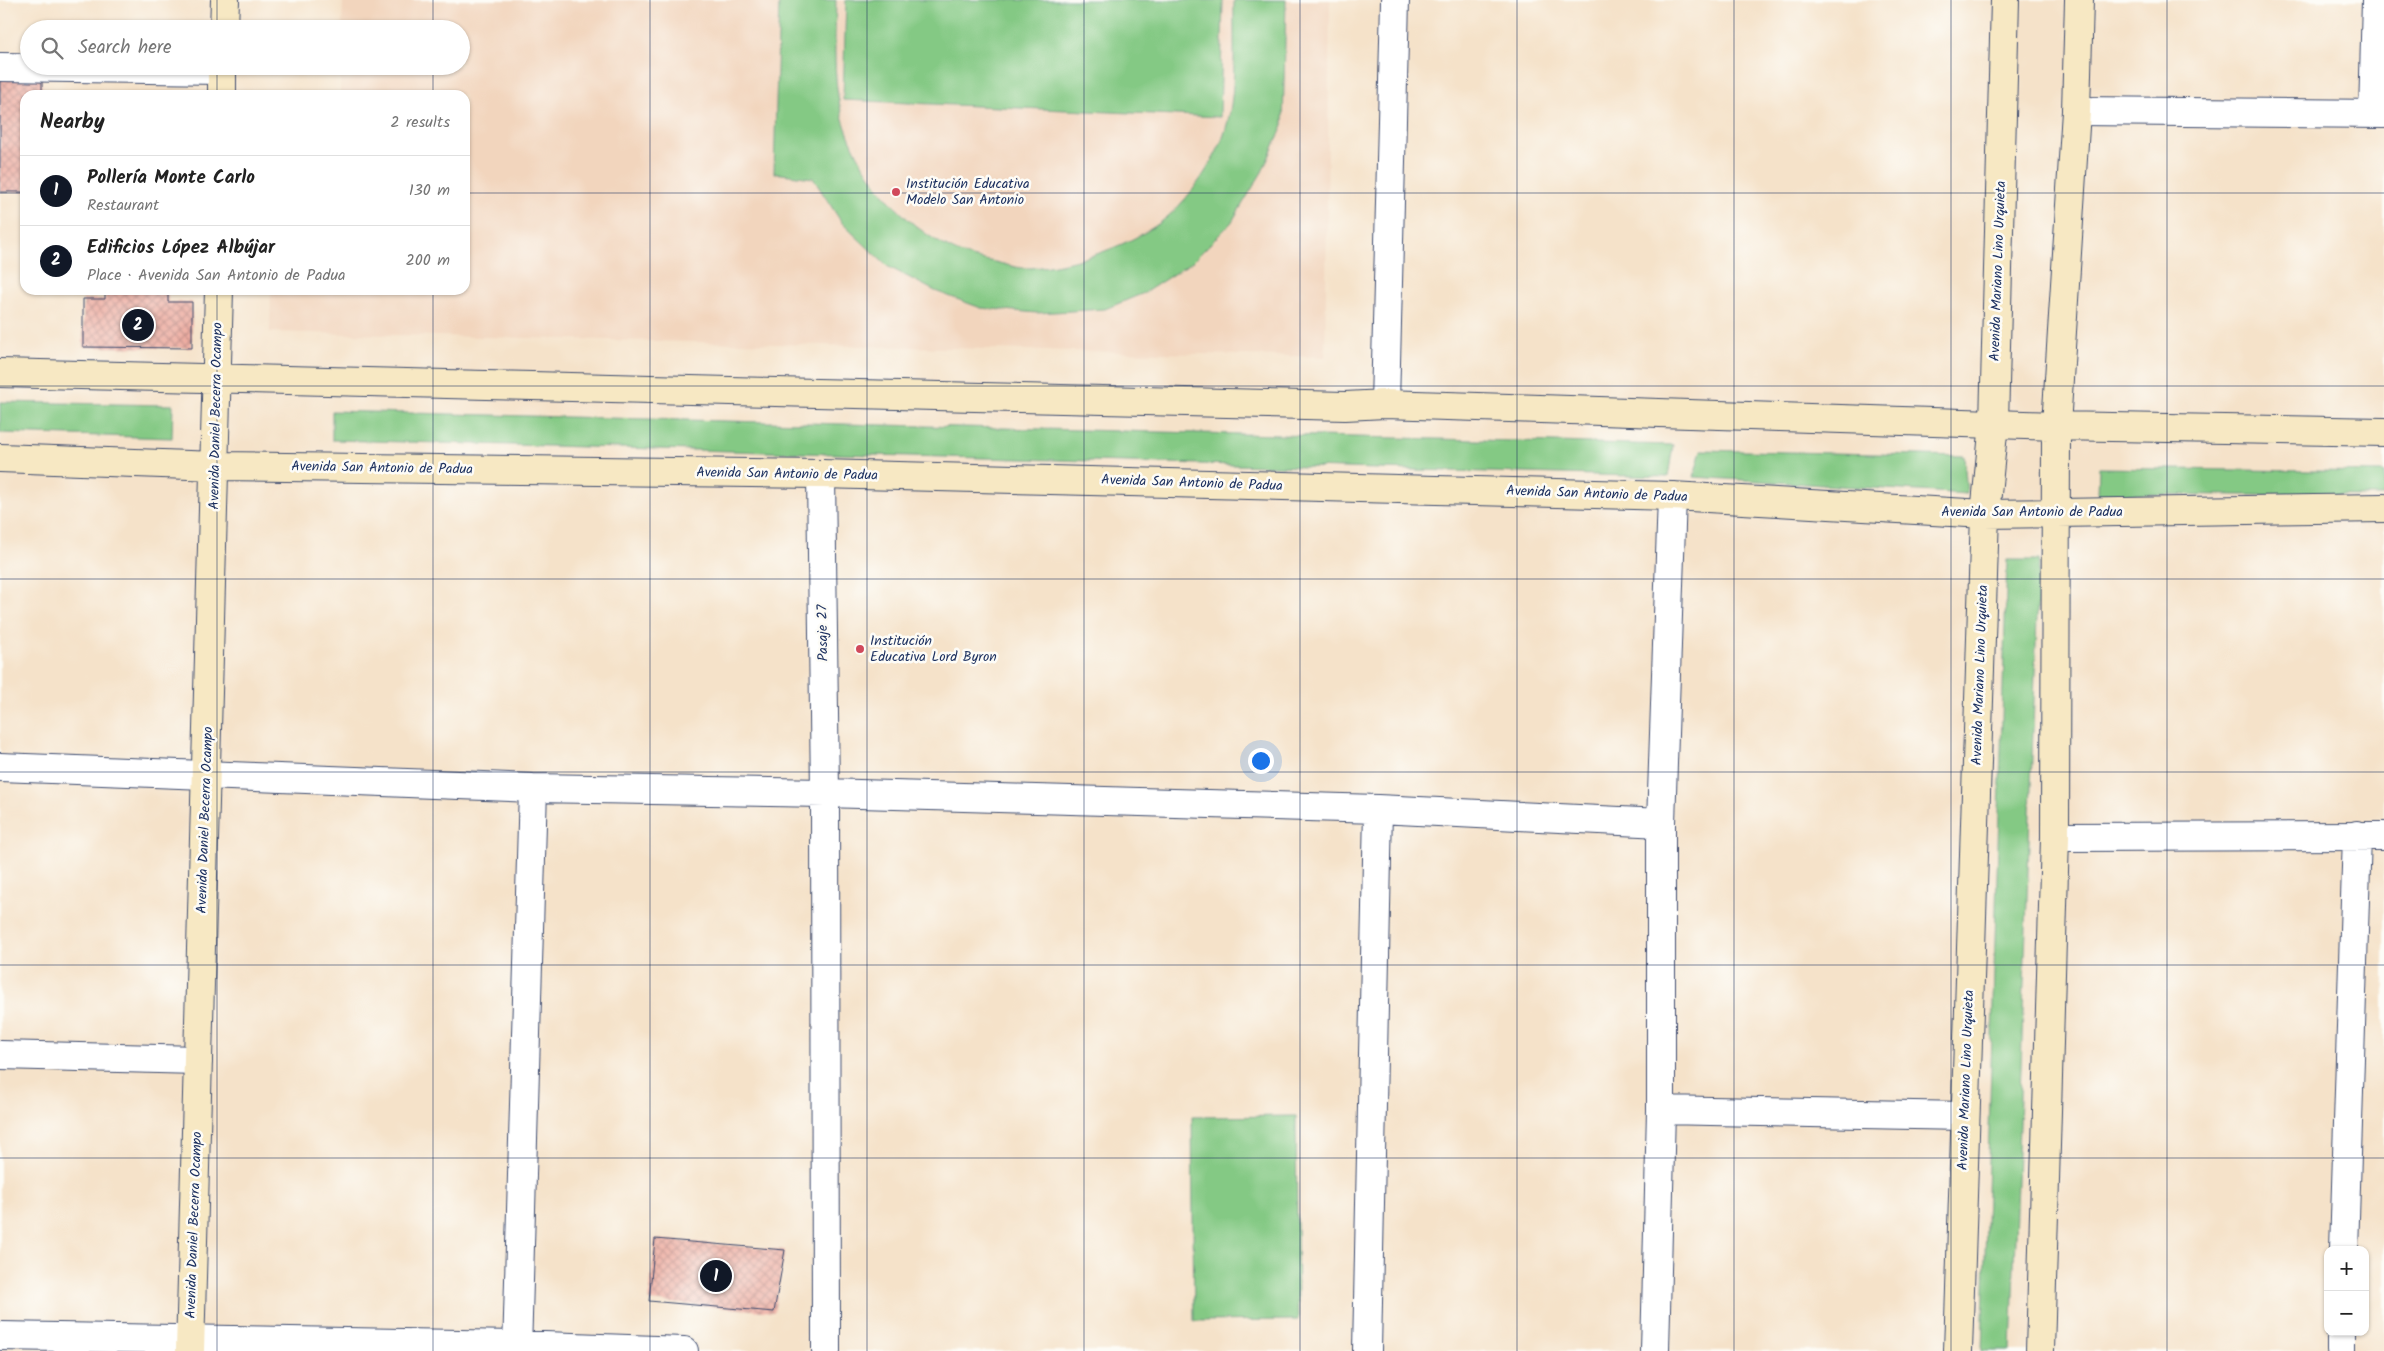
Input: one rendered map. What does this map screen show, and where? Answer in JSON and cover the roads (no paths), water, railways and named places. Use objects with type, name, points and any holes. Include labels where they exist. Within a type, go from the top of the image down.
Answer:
[{"type":"street","points":[[224,20],[225,0]]},
{"type":"street","points":[[1385,404],[1395,0]]},
{"type":"street","name":"Avenida Mariano Lino Urquieta","points":[[1958,1351],[1985,514],[1994,423],[2005,0]]},
{"type":"street","points":[[2040,1351],[2055,837],[2056,426],[2076,111],[2079,0]]},
{"type":"street","points":[[2076,111],[2379,114],[2376,0]]},
{"type":"street","points":[[0,67],[20,68]]},
{"type":"street","points":[[178,75],[222,77]]},
{"type":"street","name":"Avenida Daniel Becerra Ocampo","points":[[190,1346],[216,466],[219,295]]},
{"type":"street","points":[[0,373],[1345,406],[1385,404],[2056,426],[2384,432]]},
{"type":"street","name":"Avenida San Antonio de Padua","points":[[0,458],[216,466],[821,474],[1672,496],[1985,514],[2384,508]]},
{"type":"street","name":"Pasaje 27","points":[[821,474],[825,792],[826,1351]]},
{"type":"street","points":[[1655,1351],[1661,1110],[1661,823],[1672,496]]},
{"type":"street","points":[[0,767],[533,788],[825,792],[1378,809],[1661,823]]},
{"type":"street","points":[[517,1348],[533,788]]},
{"type":"street","points":[[1367,1351],[1378,809]]},
{"type":"street","points":[[2344,1246],[2357,835]]},
{"type":"street","points":[[2055,837],[2384,836]]},
{"type":"street","points":[[0,1055],[198,1060]]},
{"type":"street","points":[[1661,1110],[1965,1116]]},
{"type":"street","points":[[0,1336],[190,1346],[684,1351]]},
{"type":"street","points":[[2341,1336],[2341,1351]]},
{"type":"place","name":"Institución Educativa Modelo San Antonio","points":[[896,192]]},
{"type":"place","name":"Edificios López Albújar","points":[[138,325]]},
{"type":"place","name":"Institución Educativa Lord Byron","points":[[860,649]]},
{"type":"place","name":"Pollería Monte Carlo","points":[[716,1276]]}]
